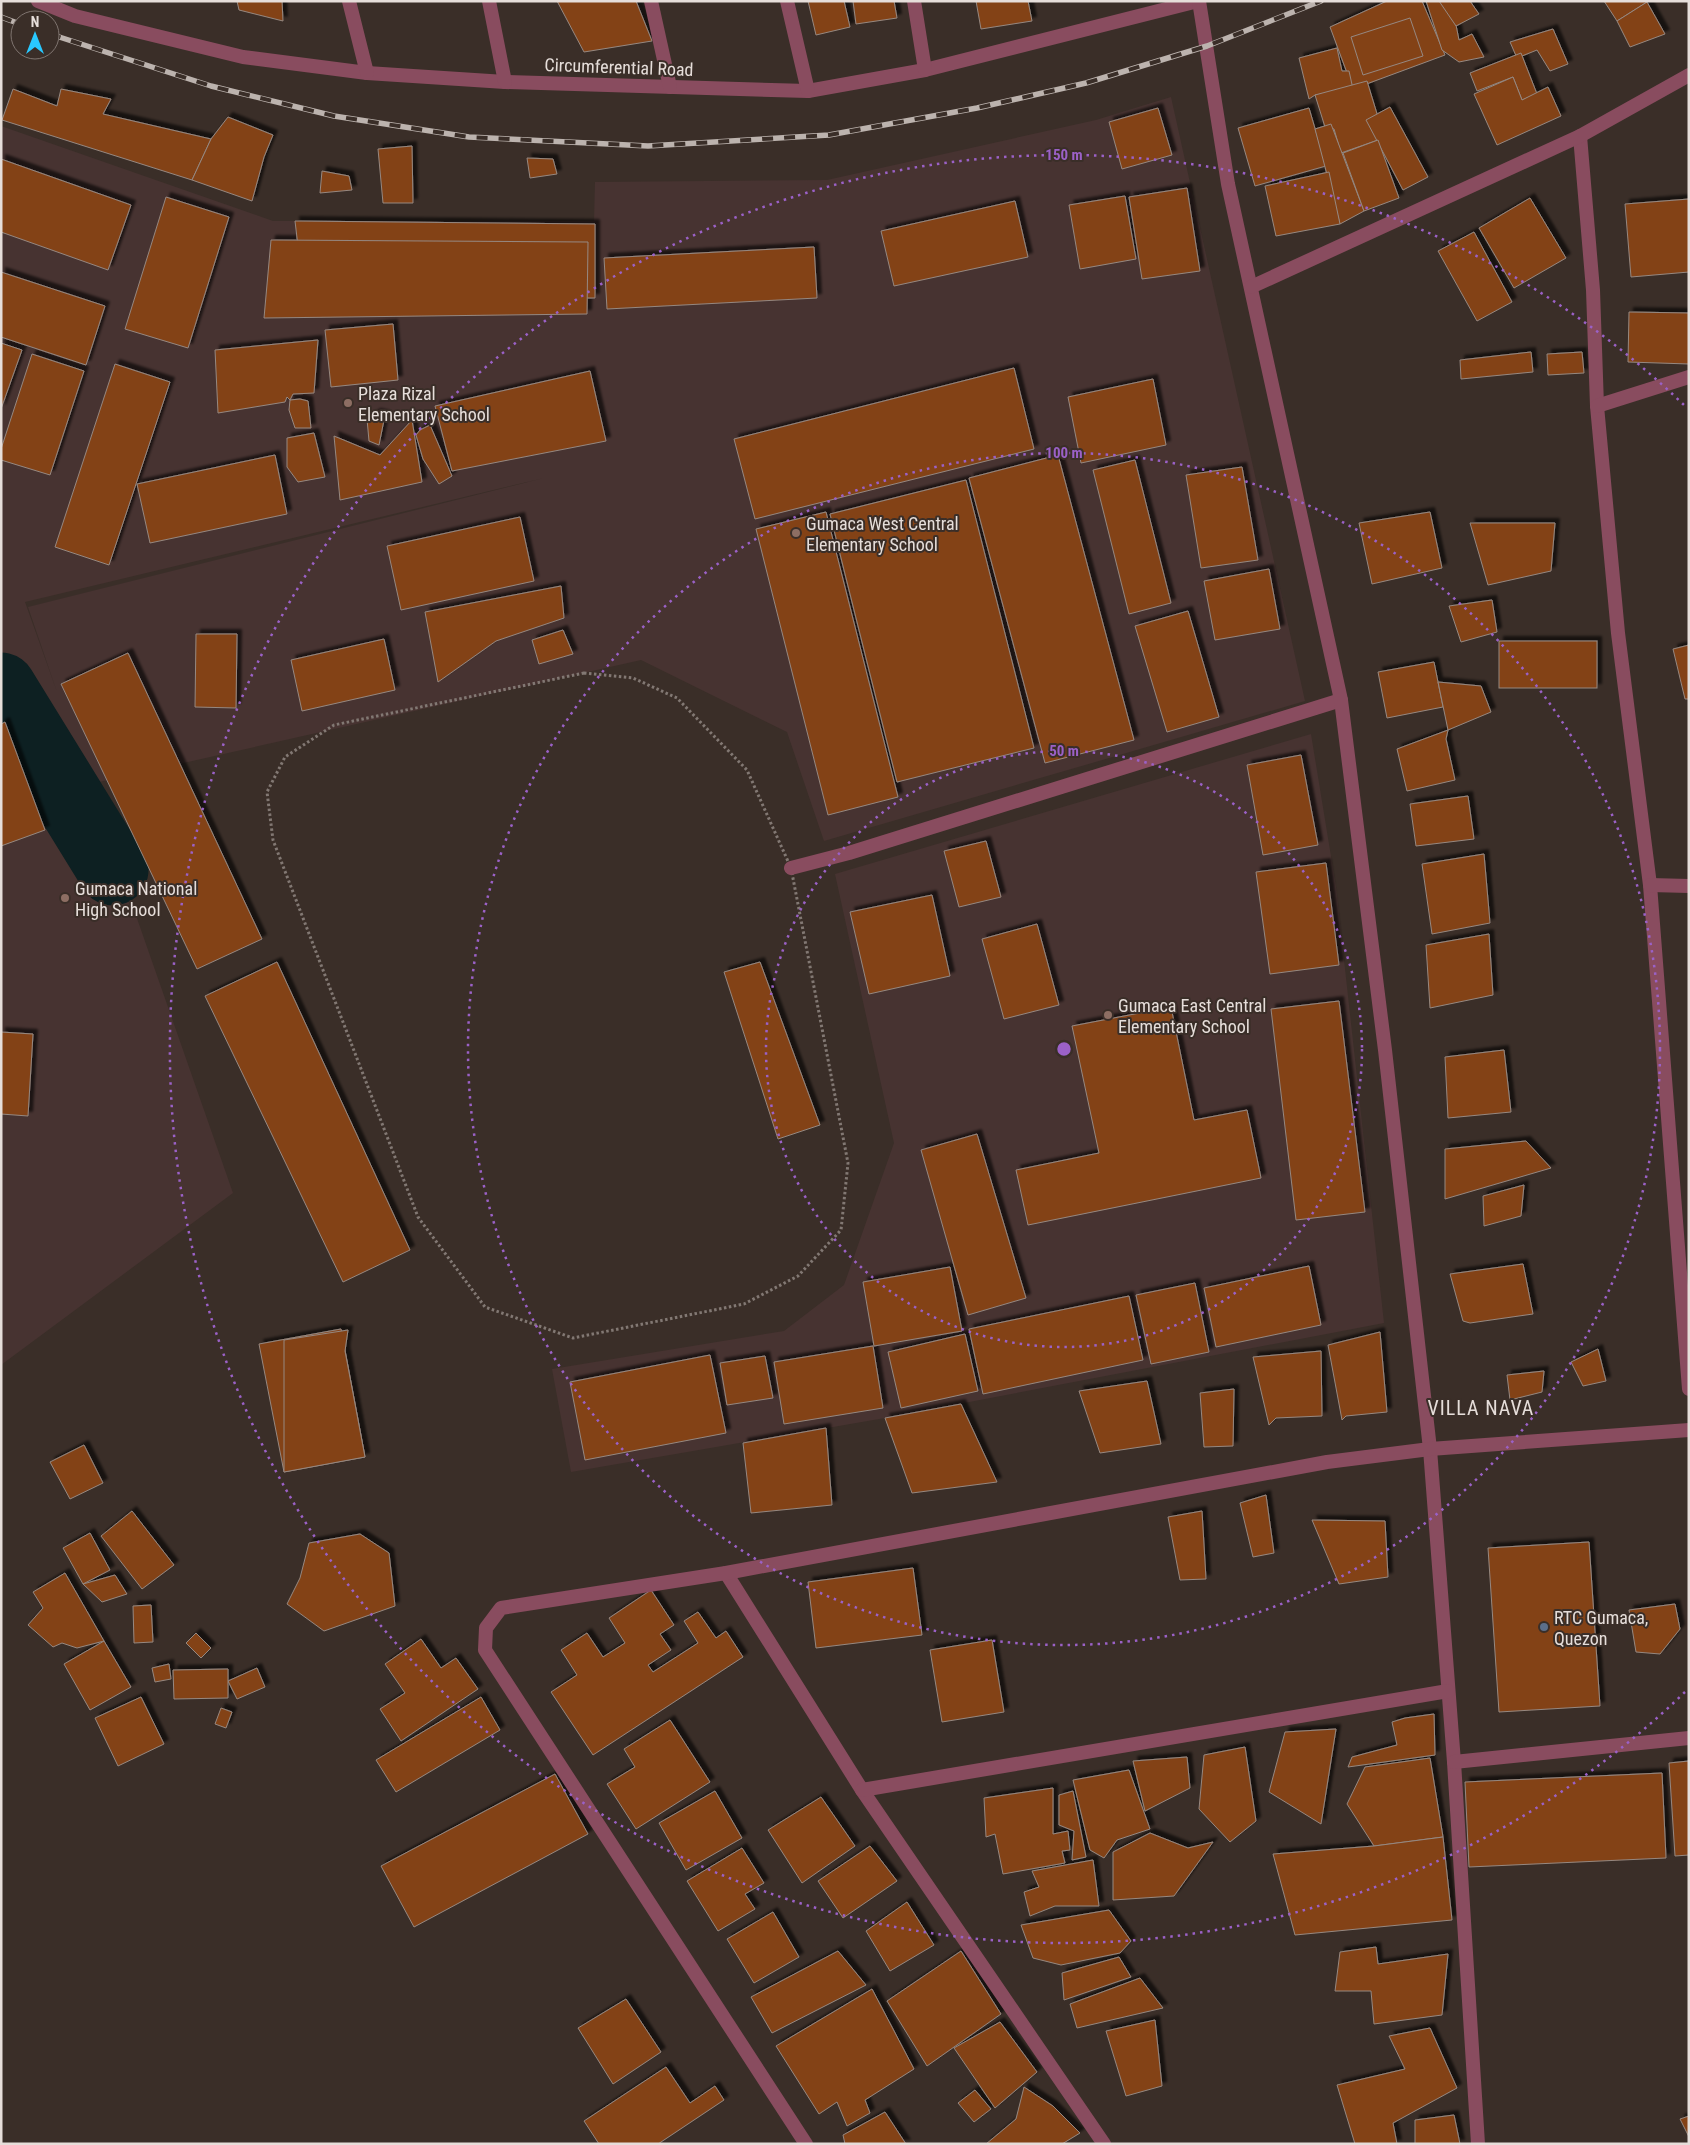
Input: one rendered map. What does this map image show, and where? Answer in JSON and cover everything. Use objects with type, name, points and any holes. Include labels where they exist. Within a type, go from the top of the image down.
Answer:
[{"type":"street","name":"Circumferential Road","points":[[38,1],[75,16],[243,57],[367,73],[505,82],[808,91],[925,70],[1198,1]]},
{"type":"street","points":[[349,1],[367,73]]},
{"type":"street","points":[[489,1],[505,82]]},
{"type":"street","points":[[651,1],[670,87]]},
{"type":"street","points":[[787,1],[808,91]]},
{"type":"street","points":[[914,1],[925,70]]},
{"type":"street","points":[[1198,1],[1228,184],[1341,700],[1385,1050],[1430,1449],[1454,1762],[1478,2144]]},
{"type":"street","points":[[1251,287],[1580,136],[1689,75]]},
{"type":"street","points":[[1580,136],[1593,290],[1597,406],[1618,633],[1650,885],[1689,1389]]},
{"type":"street","points":[[1597,406],[1689,377]]},
{"type":"street","points":[[791,868],[849,853],[1341,700]]},
{"type":"street","points":[[1650,885],[1689,886]]},
{"type":"street","points":[[806,2144],[485,1650],[486,1628],[501,1608],[726,1573],[1327,1462],[1430,1449],[1689,1430]]},
{"type":"street","points":[[726,1573],[862,1790],[1104,2144]]},
{"type":"street","points":[[862,1790],[1448,1691]]},
{"type":"street","points":[[1454,1762],[1689,1738]]},
{"type":"path","points":[[584,673],[633,678],[677,698],[747,770],[791,868],[848,1163],[841,1230],[798,1276],[744,1304],[573,1338],[485,1307],[418,1217],[273,840],[267,792],[286,757],[334,725],[584,673]]},
{"type":"shaded area","name":"Gumaca West Central Elementary School","points":[[1171,97],[1305,701],[824,841],[787,732],[641,660],[90,784],[233,1193],[1,1365],[1,126],[273,221],[594,221],[595,182],[827,180],[1096,120]],"holes":[[[544,478],[28,607],[57,692],[25,602]]]},
{"type":"shaded area","name":"Gumaca East Central Elementary School","points":[[1311,734],[1336,887],[1384,1323],[885,1418],[571,1472],[552,1369],[784,1331],[844,1285],[894,1143],[835,874]]},
{"type":"building","points":[[237,1],[282,1],[283,21],[239,10]]},
{"type":"building","points":[[557,1],[636,1],[652,41],[584,52]]},
{"type":"building","points":[[808,1],[844,1],[850,27],[816,35]]},
{"type":"building","points":[[853,1],[894,1],[897,18],[856,24]]},
{"type":"building","points":[[976,1],[1028,1],[1032,21],[981,29]]},
{"type":"building","points":[[1387,1],[1422,1],[1445,55],[1353,89],[1330,27]]},
{"type":"building","points":[[1426,1],[1459,1],[1452,5],[1459,40],[1472,34],[1484,57],[1459,62],[1442,50]]},
{"type":"building","points":[[1439,1],[1470,1],[1479,14],[1456,26]]},
{"type":"building","points":[[1604,1],[1647,1],[1647,2],[1617,21]]},
{"type":"building","points":[[1647,2],[1665,34],[1630,47],[1617,21]]},
{"type":"building","points":[[1410,18],[1423,56],[1363,75],[1351,37]]},
{"type":"building","points":[[1553,29],[1568,64],[1550,71],[1537,50],[1517,58],[1510,42]]},
{"type":"building","points":[[1337,48],[1342,71],[1349,71],[1353,89],[1315,95],[1309,99],[1299,58]]},
{"type":"building","points":[[1521,53],[1537,94],[1522,100],[1513,77],[1477,91],[1470,73]]},
{"type":"building","points":[[1513,77],[1522,100],[1548,87],[1561,116],[1497,145],[1474,94]]},
{"type":"building","points":[[1367,81],[1385,140],[1378,140],[1341,153],[1334,129],[1325,127],[1315,95]]},
{"type":"building","points":[[13,89],[57,106],[61,89],[111,99],[103,114],[211,139],[192,180],[2,120]]},
{"type":"building","points":[[1390,107],[1428,177],[1403,190],[1366,120]]},
{"type":"building","points":[[1158,108],[1172,155],[1122,169],[1109,122]]},
{"type":"building","points":[[1309,108],[1326,166],[1255,186],[1238,128]]},
{"type":"building","points":[[228,117],[273,135],[264,157],[252,201],[192,180],[211,139]]},
{"type":"building","points":[[1331,124],[1364,211],[1340,224],[1315,129]]},
{"type":"building","points":[[1378,140],[1399,198],[1364,211],[1343,153]]},
{"type":"building","points":[[412,146],[413,203],[383,203],[378,149]]},
{"type":"building","points":[[527,158],[553,159],[557,174],[530,178]]},
{"type":"building","points":[[1,159],[131,205],[108,270],[1,232]]},
{"type":"building","points":[[322,171],[349,176],[352,190],[320,193]]},
{"type":"building","points":[[1329,172],[1340,224],[1276,236],[1265,186]]},
{"type":"building","points":[[1187,188],[1200,271],[1142,279],[1129,197]]},
{"type":"building","points":[[1125,196],[1136,259],[1080,269],[1069,205]]},
{"type":"building","points":[[166,197],[229,217],[188,348],[125,329]]},
{"type":"building","points":[[1530,198],[1566,258],[1514,288],[1479,228]]},
{"type":"building","points":[[1689,199],[1689,272],[1631,277],[1625,204]]},
{"type":"building","points":[[1015,201],[1028,257],[894,286],[881,231]]},
{"type":"building","points":[[295,221],[595,224],[595,298],[304,297]]},
{"type":"building","points":[[1474,232],[1512,302],[1477,321],[1438,251]]},
{"type":"building","points":[[271,240],[588,242],[587,314],[264,318]]},
{"type":"building","points":[[814,247],[817,298],[607,309],[604,258]]},
{"type":"building","points":[[1,272],[105,306],[86,365],[1,337]]},
{"type":"building","points":[[1629,312],[1689,313],[1689,364],[1628,362]]},
{"type":"building","points":[[393,324],[398,380],[331,387],[325,330]]},
{"type":"building","points":[[318,340],[314,393],[293,394],[290,400],[287,397],[285,402],[218,413],[215,350]]},
{"type":"building","points":[[1,343],[22,350],[1,409]]},
{"type":"building","points":[[1531,352],[1533,372],[1461,379],[1460,360]]},
{"type":"building","points":[[1582,352],[1584,373],[1548,375],[1547,354]]},
{"type":"building","points":[[32,354],[84,371],[50,475],[1,460],[1,449]]},
{"type":"building","points":[[115,364],[170,382],[109,565],[55,547]]},
{"type":"building","points":[[1014,368],[1034,449],[755,519],[734,439]]},
{"type":"building","points":[[590,371],[606,441],[452,471],[435,406]]},
{"type":"building","points":[[1153,379],[1166,445],[1081,463],[1068,397]]},
{"type":"building","points":[[300,399],[308,401],[311,428],[295,428],[289,410],[290,400]]},
{"type":"building","points":[[376,413],[385,415],[379,445],[369,441],[367,419]]},
{"type":"building","points":[[412,420],[422,482],[340,500],[334,436],[380,455]]},
{"type":"building","points":[[430,425],[452,476],[439,484],[423,459],[416,435],[420,430]]},
{"type":"building","points":[[314,433],[325,477],[298,482],[287,467],[287,438]]},
{"type":"building","points":[[275,455],[287,514],[150,543],[137,484]]},
{"type":"building","points":[[1058,455],[1134,740],[1045,763],[969,478]]},
{"type":"building","points":[[1135,460],[1171,603],[1129,614],[1093,470]]},
{"type":"building","points":[[1242,467],[1258,560],[1201,568],[1186,475]]},
{"type":"building","points":[[966,480],[1034,748],[897,782],[830,514]]},
{"type":"building","points":[[826,512],[898,797],[828,815],[756,529]]},
{"type":"building","points":[[1430,512],[1442,568],[1372,584],[1359,523]]},
{"type":"building","points":[[520,517],[534,581],[401,610],[387,546]]},
{"type":"building","points":[[1470,523],[1555,523],[1551,571],[1488,585]]},
{"type":"building","points":[[1269,569],[1280,629],[1215,640],[1204,581]]},
{"type":"building","points":[[561,586],[564,618],[496,641],[438,682],[425,612]]},
{"type":"building","points":[[1492,600],[1497,632],[1461,642],[1449,606]]},
{"type":"building","points":[[1188,611],[1219,717],[1167,732],[1135,626]]},
{"type":"building","points":[[563,630],[573,654],[539,664],[532,640]]},
{"type":"building","points":[[196,634],[237,634],[236,708],[195,707]]},
{"type":"building","points":[[384,639],[395,690],[302,711],[291,660]]},
{"type":"building","points":[[1499,641],[1597,641],[1597,688],[1499,688]]},
{"type":"building","points":[[1689,645],[1689,699],[1685,699],[1673,649]]},
{"type":"building","points":[[128,653],[262,939],[197,969],[61,684]]},
{"type":"building","points":[[1434,662],[1443,707],[1387,718],[1378,672]]},
{"type":"building","points":[[1438,682],[1481,686],[1491,712],[1448,730]]},
{"type":"building","points":[[5,722],[45,830],[1,846],[1,724]]},
{"type":"building","points":[[1448,730],[1446,739],[1455,780],[1407,791],[1397,749]]},
{"type":"building","points":[[1301,755],[1318,845],[1263,855],[1247,765]]},
{"type":"building","points":[[1468,796],[1474,839],[1416,846],[1410,804]]},
{"type":"building","points":[[986,841],[1001,897],[959,907],[944,851]]},
{"type":"building","points":[[1484,854],[1490,923],[1432,934],[1422,864]]},
{"type":"building","points":[[1326,863],[1339,965],[1270,974],[1256,872]]},
{"type":"building","points":[[932,895],[950,976],[869,994],[850,912]]},
{"type":"building","points":[[1037,924],[1059,1005],[1004,1019],[982,939]]},
{"type":"building","points":[[1489,934],[1493,995],[1430,1008],[1426,945]]},
{"type":"building","points":[[277,962],[410,1250],[343,1282],[205,996]]},
{"type":"building","points":[[760,962],[820,1125],[778,1139],[724,972]]},
{"type":"building","points":[[1339,1001],[1365,1212],[1296,1220],[1271,1009]]},
{"type":"building","points":[[1171,1007],[1194,1120],[1247,1110],[1261,1178],[1028,1225],[1016,1170],[1099,1153],[1072,1026]]},
{"type":"building","points":[[1,1032],[33,1034],[28,1116],[1,1114]]},
{"type":"building","points":[[1504,1050],[1511,1112],[1448,1118],[1445,1057]]},
{"type":"building","points":[[977,1134],[1026,1298],[968,1315],[921,1150]]},
{"type":"building","points":[[1526,1141],[1551,1168],[1445,1199],[1445,1149]]},
{"type":"building","points":[[1524,1185],[1521,1216],[1484,1226],[1483,1196]]},
{"type":"building","points":[[1523,1264],[1533,1314],[1470,1323],[1463,1321],[1450,1274]]},
{"type":"building","points":[[1309,1266],[1321,1325],[1216,1347],[1204,1288]]},
{"type":"building","points":[[950,1267],[962,1331],[874,1346],[863,1282]]},
{"type":"building","points":[[1195,1283],[1209,1352],[1151,1364],[1136,1295]]},
{"type":"building","points":[[1129,1296],[1143,1360],[983,1394],[969,1329]]},
{"type":"building","points":[[341,1329],[365,1457],[284,1472],[259,1344]]},
{"type":"building","points":[[348,1330],[345,1351],[365,1457],[284,1472],[284,1340]]},
{"type":"building","points":[[1380,1332],[1387,1412],[1346,1416],[1342,1420],[1328,1345]]},
{"type":"building","points":[[965,1334],[978,1391],[901,1408],[888,1352]]},
{"type":"building","points":[[873,1346],[883,1408],[784,1424],[774,1362]]},
{"type":"building","points":[[1598,1349],[1606,1381],[1583,1386],[1571,1362]]},
{"type":"building","points":[[1321,1351],[1322,1416],[1276,1418],[1269,1425],[1253,1357]]},
{"type":"building","points":[[710,1355],[726,1433],[585,1460],[570,1382]]},
{"type":"building","points":[[765,1356],[773,1398],[727,1405],[720,1363]]},
{"type":"building","points":[[1544,1371],[1542,1392],[1510,1400],[1507,1375]]},
{"type":"building","points":[[1147,1381],[1161,1444],[1100,1453],[1079,1391]]},
{"type":"building","points":[[1234,1389],[1233,1446],[1204,1447],[1200,1393]]},
{"type":"building","points":[[961,1404],[997,1482],[912,1493],[885,1418]]},
{"type":"building","points":[[826,1428],[832,1505],[751,1513],[743,1443]]},
{"type":"building","points":[[84,1445],[103,1483],[70,1499],[50,1462]]},
{"type":"building","points":[[1266,1495],[1274,1553],[1253,1557],[1240,1503]]},
{"type":"building","points":[[132,1511],[174,1565],[142,1589],[101,1536]]},
{"type":"building","points":[[1202,1511],[1206,1579],[1180,1580],[1168,1517]]},
{"type":"building","points":[[1312,1520],[1385,1521],[1388,1577],[1339,1584]]},
{"type":"building","points":[[90,1533],[110,1570],[83,1584],[63,1548]]},
{"type":"building","points":[[360,1534],[389,1553],[395,1606],[324,1631],[287,1604],[300,1578],[309,1543]]},
{"type":"building","name":"RTC Gumaca, Quezon","points":[[1589,1542],[1600,1706],[1499,1712],[1488,1548]]},
{"type":"building","points":[[913,1568],[922,1635],[816,1648],[808,1582]]},
{"type":"building","points":[[65,1573],[104,1641],[77,1648],[62,1643],[53,1647],[28,1625],[43,1608],[33,1592]]},
{"type":"building","points":[[115,1575],[127,1594],[102,1602],[83,1584]]},
{"type":"building","points":[[651,1590],[674,1625],[660,1634],[671,1650],[648,1665],[653,1672],[698,1643],[684,1621],[698,1612],[716,1638],[726,1631],[743,1657],[593,1755],[551,1692],[577,1675],[561,1650],[587,1633],[603,1657],[625,1643],[609,1618]]},
{"type":"building","points":[[1675,1604],[1680,1629],[1660,1654],[1636,1652],[1629,1610]]},
{"type":"building","points":[[151,1605],[153,1642],[134,1643],[133,1606]]},
{"type":"building","points":[[196,1633],[211,1648],[201,1658],[186,1643]]},
{"type":"building","points":[[421,1639],[441,1668],[456,1658],[478,1689],[401,1741],[380,1709],[405,1693],[385,1664]]},
{"type":"building","points":[[992,1640],[1004,1712],[942,1722],[930,1650]]},
{"type":"building","points":[[104,1641],[131,1687],[90,1710],[64,1664]]},
{"type":"building","points":[[169,1664],[171,1679],[155,1682],[152,1668]]},
{"type":"building","points":[[257,1668],[265,1687],[237,1699],[228,1681]]},
{"type":"building","points":[[228,1669],[228,1698],[174,1699],[173,1670]]},
{"type":"building","points":[[141,1697],[164,1744],[118,1766],[95,1718]]},
{"type":"building","points":[[481,1697],[500,1730],[396,1792],[376,1760]]},
{"type":"building","points":[[221,1708],[232,1712],[226,1728],[215,1724]]},
{"type":"building","points":[[1434,1714],[1435,1755],[1348,1767],[1352,1757],[1397,1745],[1392,1722]]},
{"type":"building","points":[[670,1720],[710,1782],[636,1829],[607,1784],[635,1767],[624,1749]]},
{"type":"building","points":[[1336,1729],[1321,1824],[1269,1792],[1285,1732]]},
{"type":"building","points":[[1245,1747],[1256,1821],[1230,1842],[1199,1809],[1204,1755]]},
{"type":"building","points":[[1187,1757],[1190,1788],[1145,1811],[1133,1761]]},
{"type":"building","points":[[1430,1758],[1443,1837],[1374,1846],[1347,1804],[1365,1767]]},
{"type":"building","points":[[1689,1761],[1689,1855],[1675,1856],[1669,1763]]},
{"type":"building","points":[[1129,1770],[1150,1829],[1117,1840],[1104,1858],[1090,1850],[1073,1780]]},
{"type":"building","points":[[1662,1773],[1666,1858],[1469,1867],[1465,1782]]},
{"type":"building","points":[[555,1774],[588,1834],[414,1927],[381,1866]]},
{"type":"building","points":[[1053,1788],[1053,1834],[1068,1831],[1070,1850],[1062,1851],[1065,1863],[1003,1874],[995,1834],[986,1837],[984,1798]]},
{"type":"building","points":[[715,1791],[742,1838],[686,1870],[659,1823]]},
{"type":"building","points":[[1073,1791],[1086,1857],[1072,1860],[1074,1831],[1059,1825],[1059,1795]]},
{"type":"building","points":[[821,1797],[855,1846],[802,1883],[768,1830]]},
{"type":"building","points":[[1150,1833],[1188,1848],[1213,1842],[1174,1896],[1113,1900],[1113,1852]]},
{"type":"building","points":[[1443,1837],[1452,1920],[1295,1935],[1273,1854],[1374,1846]]},
{"type":"building","points":[[870,1846],[897,1881],[843,1918],[818,1881]]},
{"type":"building","points":[[742,1848],[764,1883],[745,1894],[755,1909],[718,1931],[687,1881]]},
{"type":"building","points":[[1093,1860],[1099,1906],[1055,1906],[1030,1916],[1024,1892],[1039,1887],[1032,1871]]},
{"type":"building","points":[[907,1902],[934,1945],[890,1971],[866,1931]]},
{"type":"building","points":[[1109,1910],[1131,1941],[1120,1953],[1061,1965],[1033,1958],[1021,1925]]},
{"type":"building","points":[[773,1912],[799,1957],[754,1983],[727,1939]]},
{"type":"building","points":[[1376,1947],[1378,1964],[1448,1954],[1442,2015],[1374,2024],[1371,1991],[1335,1991],[1340,1952]]},
{"type":"building","points":[[838,1951],[866,1985],[772,2033],[751,1997]]},
{"type":"building","points":[[961,1951],[1001,2014],[927,2066],[887,2001]]},
{"type":"building","points":[[1119,1957],[1131,1977],[1064,2000],[1062,1973]]},
{"type":"building","points":[[1140,1978],[1163,2008],[1077,2028],[1070,2004]]},
{"type":"building","points":[[872,1989],[914,2069],[865,2100],[870,2113],[847,2126],[837,2102],[819,2114],[776,2046]]},
{"type":"building","points":[[626,1999],[661,2052],[613,2084],[578,2028]]},
{"type":"building","points":[[1155,2020],[1162,2086],[1126,2096],[1106,2031]]},
{"type":"building","points":[[1000,2022],[1037,2072],[995,2108],[954,2048]]},
{"type":"building","points":[[1430,2028],[1457,2088],[1393,2123],[1397,2144],[1355,2144],[1337,2085],[1405,2069],[1389,2036]]},
{"type":"building","points":[[666,2067],[690,2103],[715,2086],[724,2100],[658,2144],[599,2144],[584,2121]]},
{"type":"building","points":[[1024,2087],[1053,2106],[1080,2133],[1062,2144],[986,2144],[1016,2119]]},
{"type":"building","points":[[975,2090],[991,2109],[974,2122],[958,2103]]},
{"type":"building","points":[[885,2112],[906,2144],[845,2144],[843,2135]]},
{"type":"building","points":[[1454,2115],[1460,2144],[1415,2144],[1415,2120]]},
{"type":"building","points":[[1689,2116],[1689,2137],[1680,2119]]},
{"type":"waterway","points":[[1,688],[113,870]]},
{"type":"railway","points":[[60,37],[211,86],[334,116],[469,137],[648,146],[829,135],[977,108],[1086,83],[1207,46],[1321,1]]},
{"type":"railway","points":[[1,17],[10,20]]},
{"type":"place","name":"Plaza Rizal Elementary School","points":[[348,403]]},
{"type":"place","name":"Gumaca West Central Elementary School","points":[[796,533]]},
{"type":"place","name":"Gumaca National High School","points":[[65,898]]},
{"type":"place","name":"Gumaca East Central Elementary School","points":[[1108,1015]]},
{"type":"place","name":"RTC Gumaca, Quezon","points":[[1544,1627]]},
{"type":"district","name":"VILLA NAVA","points":[[1481,1408]]}]
